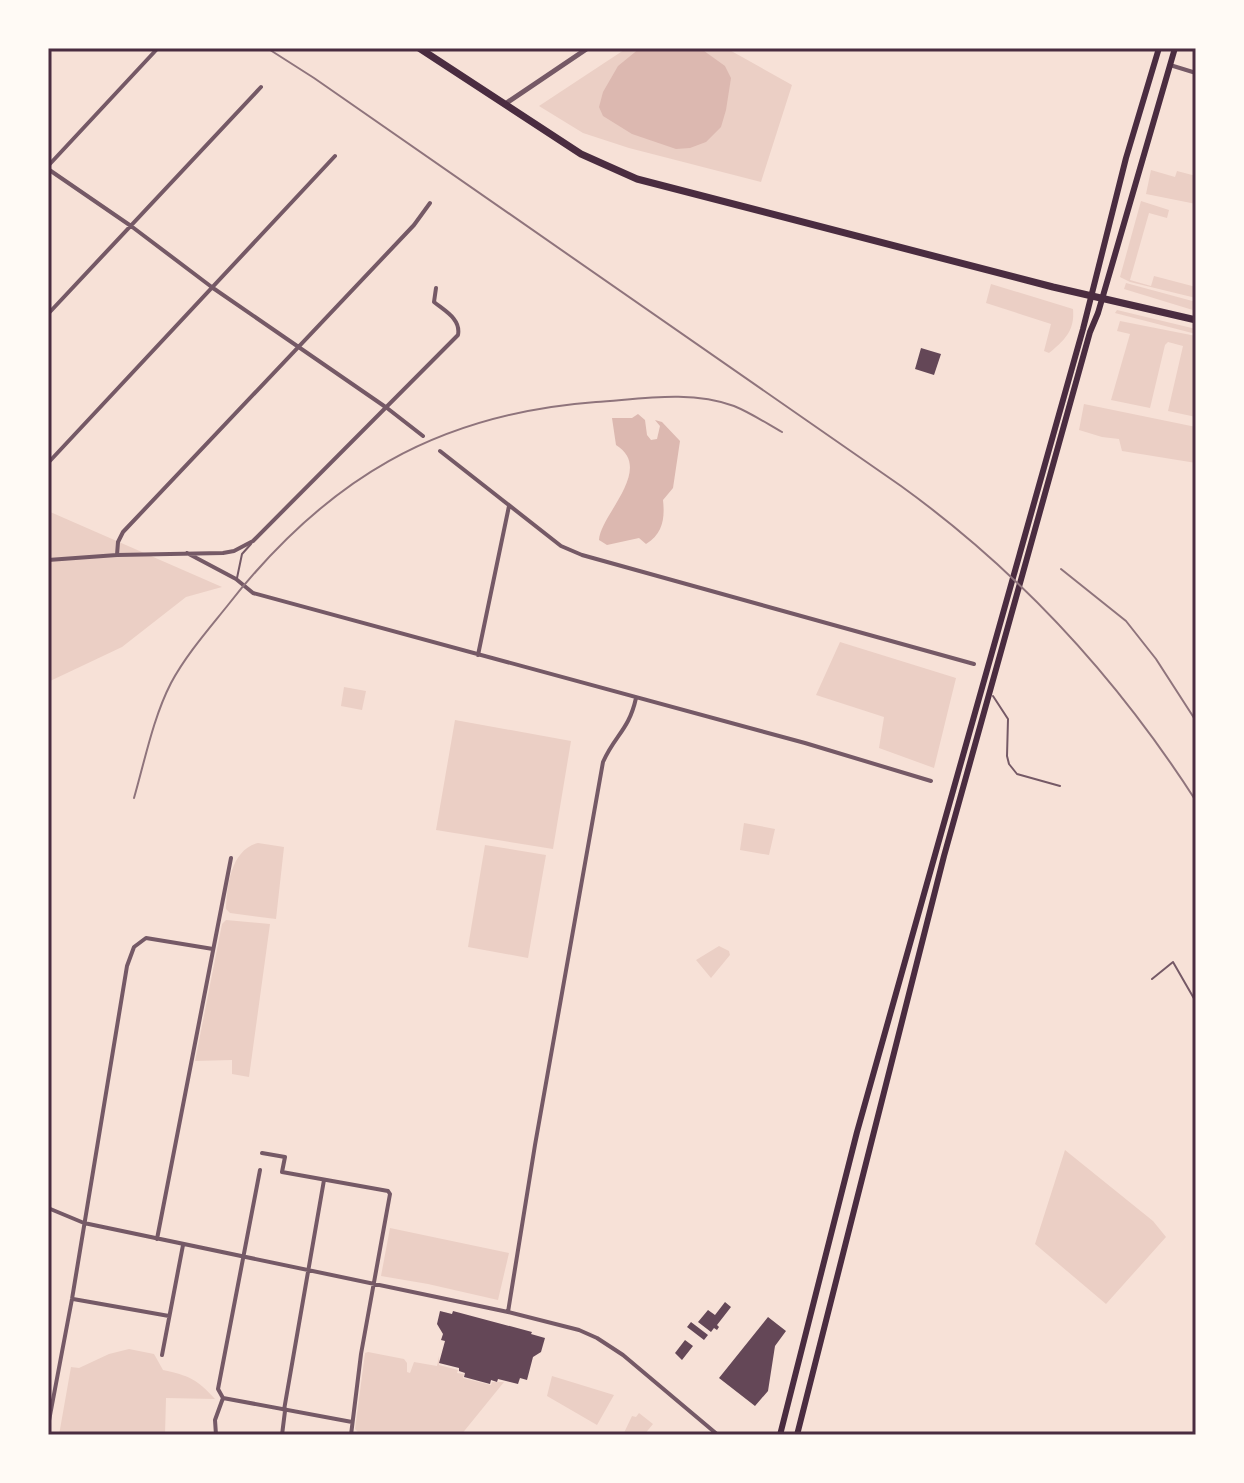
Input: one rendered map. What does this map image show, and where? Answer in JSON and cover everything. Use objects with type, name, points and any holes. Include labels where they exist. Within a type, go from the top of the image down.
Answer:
[{"type":"highway","points":[[419,48],[581,154],[637,179],[1090,296],[1196,320]]},
{"type":"main road","points":[[779,1433],[857,1132],[1059,427],[1126,158],[1159,48]]},
{"type":"main road","points":[[1059,427],[1102,299],[1175,48]]},
{"type":"main road","points":[[797,1435],[975,726]]},
{"type":"main road","points":[[857,1132],[874,1136]]},
{"type":"main road","points":[[813,1307],[829,1311]]},
{"type":"street","points":[[158,48],[48,167],[423,436]]},
{"type":"street","points":[[505,104],[588,48]]},
{"type":"street","points":[[1170,65],[1196,73]]},
{"type":"street","points":[[48,314],[261,87]]},
{"type":"street","points":[[48,463],[335,156]]},
{"type":"street","points":[[117,555],[123,532],[414,225],[430,203]]},
{"type":"street","points":[[48,560],[234,551],[253,541],[458,335],[460,328],[456,320],[434,302],[436,288]]},
{"type":"street","points":[[440,451],[561,546],[582,555],[974,664]]},
{"type":"street","points":[[478,655],[509,506]]},
{"type":"street","points":[[187,553],[236,579],[253,593],[821,747],[931,781]]},
{"type":"street","points":[[508,1312],[603,762],[630,721],[636,698]]},
{"type":"street","points":[[157,1239],[231,858]]},
{"type":"street","points":[[48,1426],[127,966],[134,947],[146,938],[213,949]]},
{"type":"street","points":[[262,1153],[285,1157],[282,1172],[388,1191],[390,1194],[351,1435]]},
{"type":"street","points":[[216,1435],[215,1420],[223,1398],[218,1389],[260,1170]]},
{"type":"street","points":[[282,1435],[324,1179]]},
{"type":"street","points":[[48,1208],[84,1223],[508,1312],[579,1330],[623,1355],[718,1435]]},
{"type":"street","points":[[162,1355],[183,1245]]},
{"type":"street","points":[[72,1299],[169,1316]]},
{"type":"street","points":[[223,1398],[352,1422]]},
{"type":"lane","points":[[236,579],[242,554],[253,541]]},
{"type":"lane","points":[[985,670],[996,677],[992,695],[1008,719],[1009,764],[1017,774],[1060,786]]},
{"type":"lane","points":[[1152,979],[1173,962],[1196,1002]]},
{"type":"shaded area","points":[[627,48],[726,48],[792,85],[761,182],[583,133],[539,106]]},
{"type":"shaded area","points":[[640,48],[700,48],[725,66],[731,78],[726,110],[721,127],[706,142],[676,149],[632,134],[603,116],[599,107],[603,92],[618,66]]},
{"type":"shaded area","points":[[1151,170],[1175,177],[1177,171],[1196,176],[1196,204],[1146,194]]},
{"type":"shaded area","points":[[1141,201],[1169,210],[1167,218],[1149,213],[1130,280],[1151,286],[1154,276],[1196,287],[1196,298],[1130,282],[1120,277]]},
{"type":"shaded area","points":[[1126,283],[1196,302],[1196,311],[1124,289]]},
{"type":"shaded area","points":[[991,284],[1073,309],[1068,334],[1049,353],[1044,351],[1051,324],[986,303]]},
{"type":"shaded area","points":[[1117,310],[1196,329],[1196,334],[1115,313]]},
{"type":"shaded area","points":[[1120,321],[1196,336],[1196,417],[1168,411],[1183,346],[1168,342],[1150,408],[1111,400],[1130,334],[1117,331]]},
{"type":"shaded area","points":[[1084,404],[1196,427],[1196,463],[1122,451],[1119,439],[1079,430]]},
{"type":"shaded area","points":[[638,414],[645,420],[651,440],[657,439],[660,426],[655,420],[662,422],[680,441],[673,488],[663,500],[662,525],[652,540],[646,544],[639,538],[607,545],[599,540],[628,479],[630,466],[627,455],[616,445],[612,418],[632,418]]},
{"type":"shaded area","points":[[48,511],[222,587],[186,597],[122,647],[48,682]]},
{"type":"shaded area","points":[[840,642],[956,678],[934,768],[879,748],[884,717],[816,695]]},
{"type":"shaded area","points":[[344,687],[366,691],[362,710],[341,706]]},
{"type":"shaded area","points":[[455,720],[571,741],[553,849],[436,830]]},
{"type":"shaded area","points":[[744,823],[775,829],[769,855],[740,850]]},
{"type":"shaded area","points":[[258,843],[284,847],[276,919],[230,913],[226,909],[229,879],[236,861],[249,847]]},
{"type":"shaded area","points":[[485,845],[546,855],[528,958],[468,947]]},
{"type":"shaded area","points":[[226,920],[270,924],[249,1077],[232,1074],[232,1060],[195,1061],[222,924]]},
{"type":"shaded area","points":[[719,946],[729,951],[730,955],[711,978],[696,960]]},
{"type":"shaded area","points":[[1065,1150],[1153,1221],[1166,1237],[1106,1304],[1035,1244]]},
{"type":"shaded area","points":[[390,1228],[509,1253],[498,1300],[381,1276]]},
{"type":"shaded area","points":[[129,1349],[154,1354],[163,1370],[192,1379],[215,1399],[166,1398],[165,1435],[59,1435],[71,1367],[79,1368],[109,1354]]},
{"type":"shaded area","points":[[365,1353],[404,1359],[410,1373],[414,1362],[437,1366],[439,1356],[439,1365],[458,1370],[457,1373],[464,1374],[463,1378],[491,1385],[492,1382],[504,1382],[461,1435],[361,1435],[355,1429]]},
{"type":"shaded area","points":[[552,1376],[614,1395],[597,1425],[547,1396]]},
{"type":"shaded area","points":[[639,1413],[653,1424],[644,1435],[623,1435],[632,1416],[636,1417]]},
{"type":"building","points":[[921,348],[941,354],[934,375],[915,369]]},
{"type":"building","points":[[725,1302],[731,1307],[717,1325],[717,1330],[714,1328],[711,1332],[698,1322],[708,1310],[715,1315]]},
{"type":"building","points":[[440,1311],[452,1314],[453,1311],[545,1338],[541,1352],[533,1357],[527,1380],[520,1378],[518,1384],[498,1379],[497,1382],[491,1380],[490,1384],[464,1377],[465,1373],[459,1368],[439,1363],[445,1341],[441,1340],[443,1334],[437,1324]]},
{"type":"building","points":[[768,1317],[786,1331],[775,1346],[768,1391],[755,1406],[719,1378]]},
{"type":"building","points":[[691,1322],[708,1335],[704,1340],[687,1327]]},
{"type":"building","points":[[685,1340],[693,1346],[682,1360],[675,1353]]},
{"type":"railway","points":[[267,48],[945,519],[1026,591],[1064,630],[1133,712],[1196,801]]},
{"type":"railway","points":[[134,798],[165,696],[198,643],[265,561],[304,522],[345,489],[389,461],[435,439],[485,421],[538,409],[648,398],[683,397],[717,401],[734,406],[782,432]]},
{"type":"railway","points":[[1061,569],[1126,621],[1156,659],[1196,721]]}]
